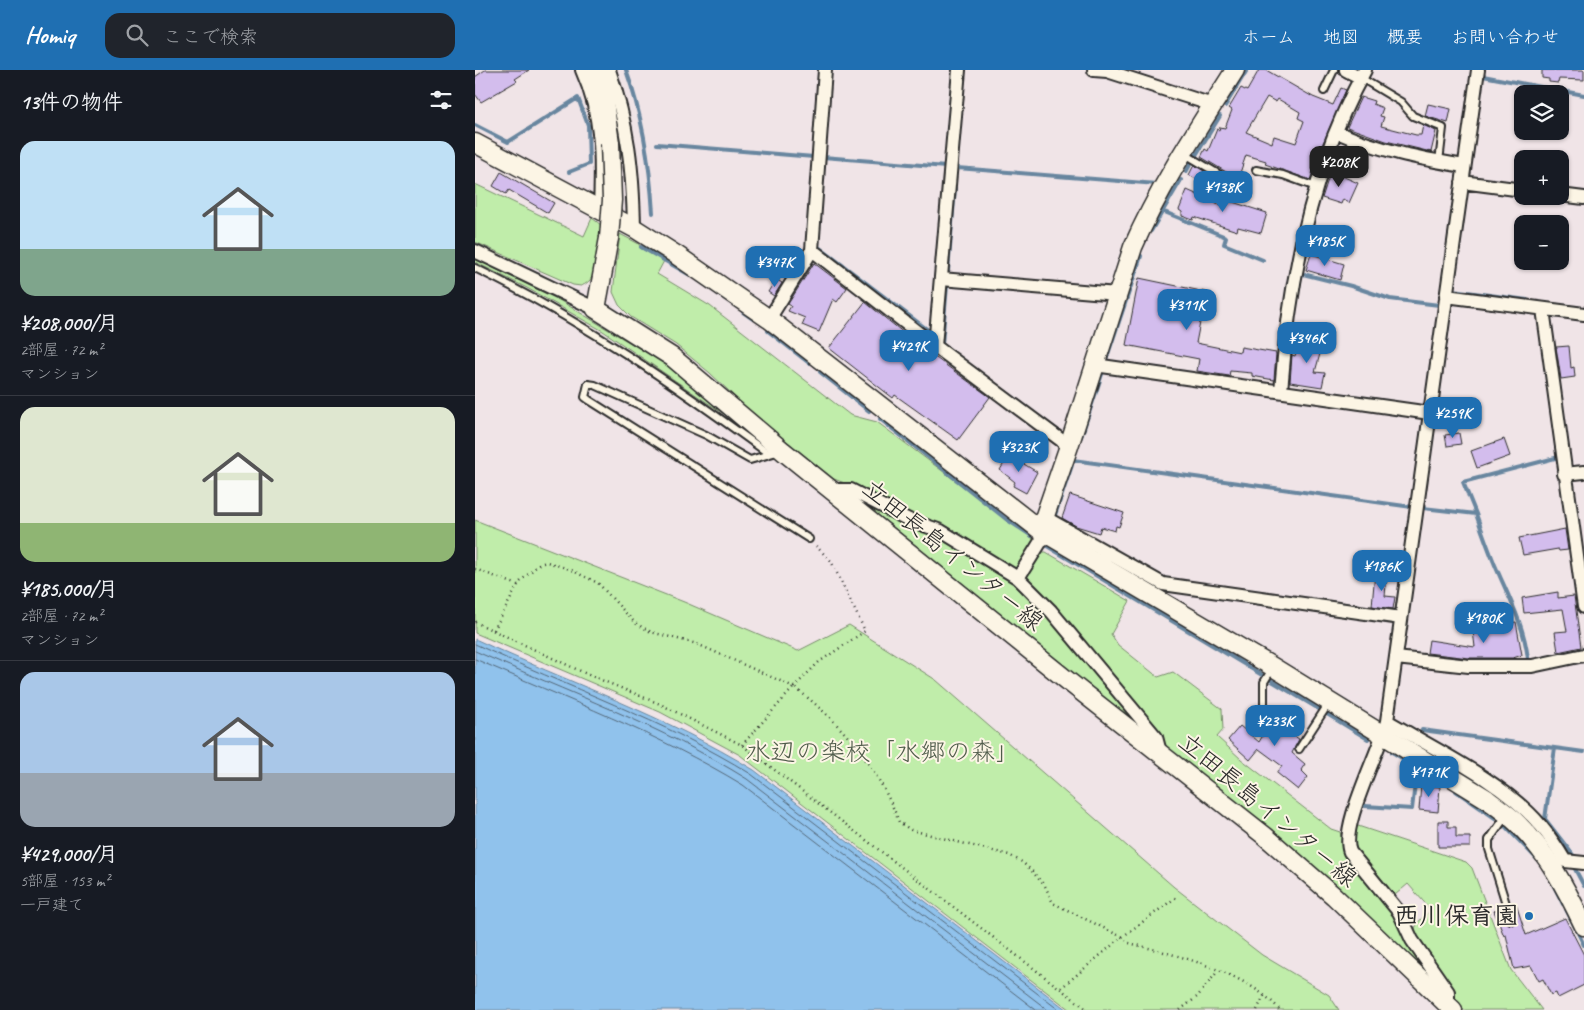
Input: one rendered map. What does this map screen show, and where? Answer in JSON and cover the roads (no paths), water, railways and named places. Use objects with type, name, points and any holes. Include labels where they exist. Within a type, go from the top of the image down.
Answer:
[{"type":"street","points":[[582,70],[590,89],[599,124],[602,161],[600,210]]},
{"type":"street","points":[[475,251],[596,308],[609,238],[612,200],[610,143],[604,101],[595,70]]},
{"type":"street","points":[[609,70],[627,129],[633,183],[634,228]]},
{"type":"street","points":[[769,319],[812,250],[825,70]]},
{"type":"street","points":[[935,346],[959,70]]},
{"type":"street","points":[[1094,70],[1107,71],[1213,105]]},
{"type":"street","points":[[1018,578],[1043,527],[1117,294],[1143,225],[1235,70]]},
{"type":"street","points":[[1281,391],[1286,329],[1316,187],[1337,132],[1363,74],[1346,70]]},
{"type":"street","points":[[1450,1008],[1448,992],[1412,940],[1399,912],[1350,852],[1346,843],[1353,812],[1385,728],[1478,70]]},
{"type":"street","points":[[1337,132],[1370,147],[1464,166]]},
{"type":"street","points":[[475,143],[634,228],[769,319],[1043,527],[1329,702],[1385,728],[1492,784],[1517,803],[1541,826],[1565,860],[1584,863]]},
{"type":"street","points":[[1462,182],[1514,189]]},
{"type":"street","points":[[1569,196],[1584,198]]},
{"type":"street","points":[[812,250],[935,346],[1069,446]]},
{"type":"street","points":[[941,279],[1117,294]]},
{"type":"street","points":[[1446,296],[1584,314]]},
{"type":"street","name":"立田長島インター線","points":[[596,308],[672,357],[776,452],[832,490],[1068,681],[1160,752],[1334,896],[1450,1008]]},
{"type":"street","points":[[1543,309],[1564,474],[1584,607]]},
{"type":"street","points":[[1095,364],[1430,413]]},
{"type":"street","points":[[1564,474],[1584,472]]},
{"type":"street","points":[[832,490],[851,490],[909,520],[941,531],[1018,578],[1057,619],[1156,738],[1160,752]]},
{"type":"street","points":[[1043,527],[1163,584],[1401,618]]},
{"type":"street","points":[[1396,658],[1469,666],[1532,666],[1584,655]]},
{"type":"street","points":[[1385,728],[1517,822],[1544,853],[1565,886],[1584,926]]},
{"type":"lane","points":[[1324,91],[1334,70]]},
{"type":"lane","points":[[1363,74],[1401,102],[1413,116],[1443,128],[1439,162]]},
{"type":"lane","points":[[1184,154],[1227,179]]},
{"type":"lane","points":[[1256,170],[1283,175],[1316,187]]},
{"type":"lane","points":[[475,268],[524,292],[598,336],[776,452]]},
{"type":"lane","points":[[776,452],[750,460],[706,435],[595,385],[588,384],[586,388],[585,397],[589,400],[809,539]]},
{"type":"lane","points":[[1264,721],[1264,682],[1273,667]]},
{"type":"lane","points":[[1299,749],[1329,702]]},
{"type":"lane","points":[[1507,814],[1489,840],[1489,849],[1511,920]]},
{"type":"water","points":[[475,639],[652,716],[754,770],[1067,1010],[475,1010]]},
{"type":"waterway","points":[[626,70],[637,105],[645,141],[653,213]]},
{"type":"waterway","points":[[1225,106],[1247,70]]},
{"type":"waterway","points":[[1483,76],[1584,95]]},
{"type":"waterway","points":[[475,125],[508,142],[578,98],[588,125],[589,164],[569,172]]},
{"type":"waterway","points":[[1196,155],[1220,116]]},
{"type":"waterway","points":[[657,144],[814,157]]},
{"type":"waterway","points":[[823,157],[946,167]]},
{"type":"waterway","points":[[1186,172],[1191,163]]},
{"type":"waterway","points":[[957,168],[1157,184]]},
{"type":"waterway","points":[[1151,231],[1181,180]]},
{"type":"waterway","points":[[948,271],[955,188]]},
{"type":"waterway","points":[[1162,211],[1226,237],[1224,244],[1263,260]]},
{"type":"waterway","points":[[816,245],[932,333]]},
{"type":"waterway","points":[[641,247],[690,275]]},
{"type":"waterway","points":[[1107,357],[1141,256]]},
{"type":"waterway","points":[[1303,274],[1351,286],[1390,299],[1439,305],[1440,301]]},
{"type":"waterway","points":[[944,346],[942,344],[947,285]]},
{"type":"waterway","points":[[1452,290],[1527,300]]},
{"type":"waterway","points":[[743,312],[753,319]]},
{"type":"waterway","points":[[768,331],[809,363]]},
{"type":"waterway","points":[[820,372],[869,411]]},
{"type":"waterway","points":[[1081,437],[1102,374]]},
{"type":"waterway","points":[[880,419],[1006,519],[1032,536]]},
{"type":"waterway","points":[[1476,514],[1463,482],[1559,457]]},
{"type":"waterway","points":[[1073,460],[1412,507]]},
{"type":"waterway","points":[[1055,515],[1072,465]]},
{"type":"waterway","points":[[1423,508],[1476,514],[1492,559],[1519,622],[1528,659]]},
{"type":"waterway","points":[[1047,546],[1262,675]]},
{"type":"waterway","points":[[1272,681],[1319,709]]},
{"type":"waterway","points":[[1327,714],[1368,739]]},
{"type":"waterway","points":[[1422,730],[1584,752]]},
{"type":"waterway","points":[[1555,748],[1545,819],[1573,855]]},
{"type":"waterway","points":[[1392,752],[1441,782]]},
{"type":"waterway","points":[[1365,806],[1412,809],[1417,767]]},
{"type":"waterway","points":[[1456,791],[1495,818]]},
{"type":"waterway","points":[[1505,826],[1537,859]]},
{"type":"waterway","points":[[1575,869],[1584,886]]},
{"type":"waterway","points":[[1553,884],[1563,904]]},
{"type":"waterway","points":[[1566,909],[1584,945]]},
{"type":"place","name":"西川保育園","points":[[1529,916]]},
{"type":"park label","name":"水辺の楽校「水郷の森」","points":[[883,752]]}]
